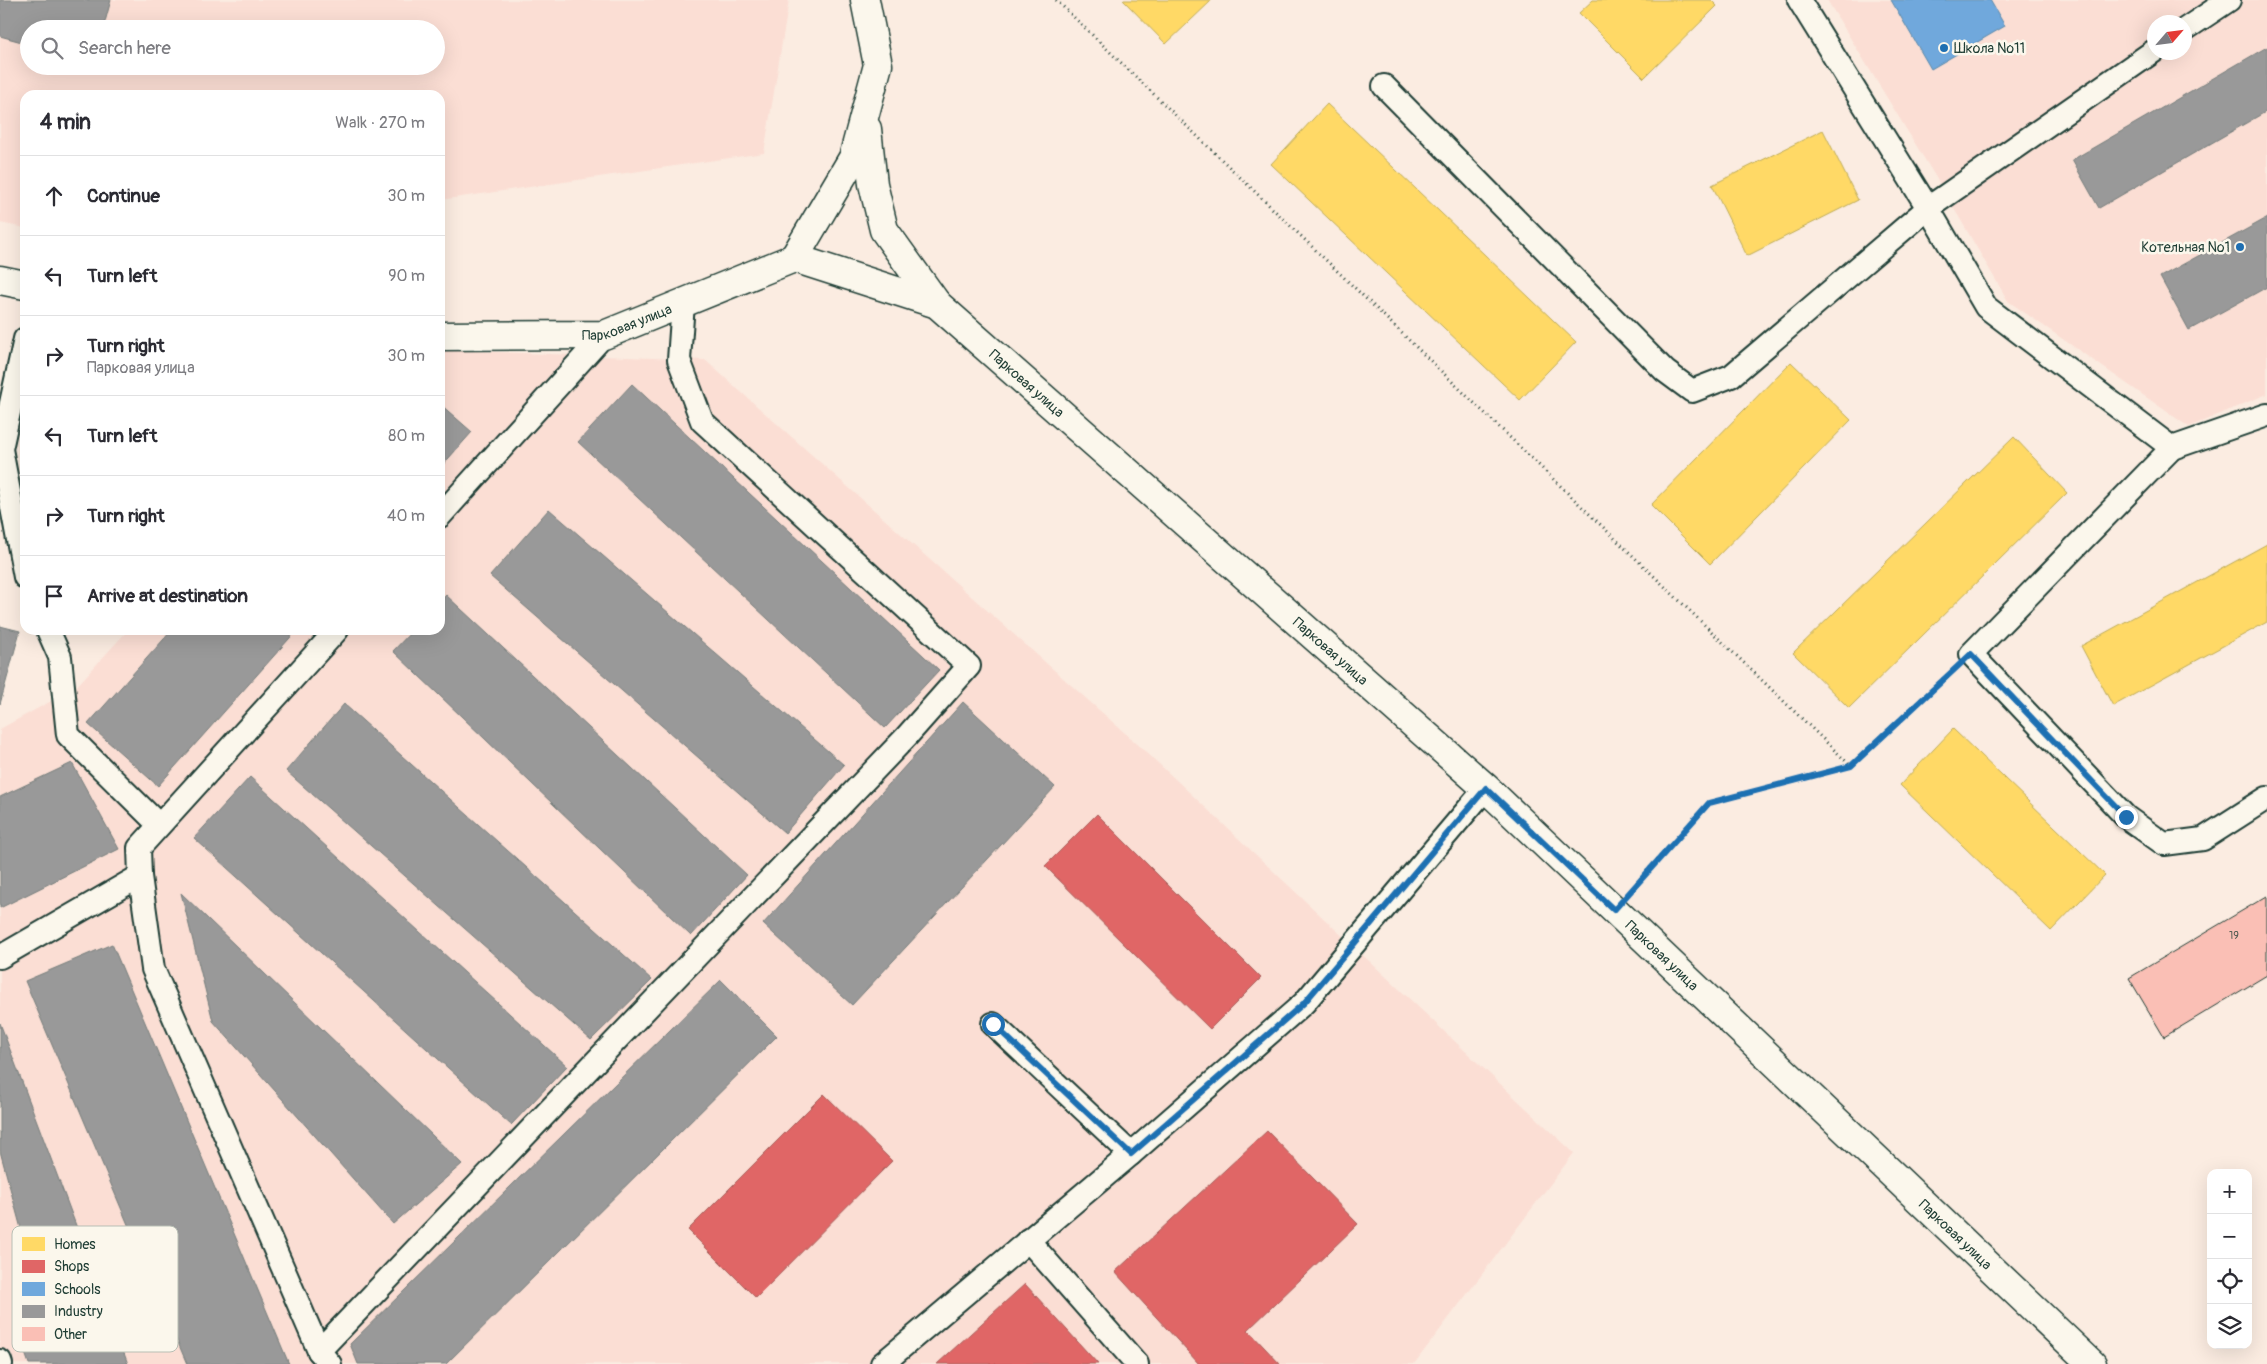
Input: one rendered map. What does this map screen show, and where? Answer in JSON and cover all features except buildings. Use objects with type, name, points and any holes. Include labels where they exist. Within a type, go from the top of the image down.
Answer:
[{"type":"street","points":[[794,258],[853,158],[878,65],[866,0]]},
{"type":"street","points":[[865,113],[874,184],[884,230],[937,304]]},
{"type":"street","name":"Парковая улица","points":[[445,336],[604,335],[794,258],[937,304],[1486,788],[2092,1364]]},
{"type":"street","points":[[0,280],[20,284]]},
{"type":"lane","points":[[1800,0],[1928,208],[1986,307],[2172,448]]},
{"type":"lane","points":[[2192,25],[2228,0]]},
{"type":"lane","points":[[1384,86],[1665,371],[1692,391],[1731,376],[1928,208],[2147,56]]},
{"type":"lane","points":[[332,635],[139,848],[140,876],[153,969],[325,1357],[900,745],[969,666],[702,421],[679,360],[682,304]]},
{"type":"lane","points":[[445,510],[604,335]]},
{"type":"lane","points":[[20,362],[1,449],[20,550]]},
{"type":"lane","points":[[2267,415],[2172,448],[1971,654],[2126,817],[2164,844],[2203,839],[2267,798]]},
{"type":"lane","points":[[50,635],[60,658],[68,735],[160,825]]},
{"type":"lane","points":[[882,1364],[1131,1154],[1304,1003],[1486,788]]},
{"type":"lane","points":[[0,956],[140,876]]},
{"type":"lane","points":[[993,1024],[1131,1154]]},
{"type":"lane","points":[[1028,1240],[1137,1364]]},
{"type":"path","points":[[1056,0],[1851,766]]},
{"type":"path","points":[[1614,910],[1709,803],[1851,766],[1971,654]]},
{"type":"shaded area","points":[[0,0],[789,0],[764,153],[445,199],[445,90],[20,90],[20,227],[0,223]]},
{"type":"shaded area","points":[[1827,0],[2267,0],[2267,394],[2189,427],[2008,301],[1935,176]]},
{"type":"shaded area","points":[[445,350],[705,360],[1143,749],[1574,1153],[1414,1364],[0,1364],[0,729],[75,688],[123,635],[445,635]]},
{"type":"place","name":"Школа №11","points":[[1944,48]]},
{"type":"place","name":"Котельная №1","points":[[2240,247]]},
{"type":"route","points":[[993,1024],[1131,1154],[1304,1003],[1486,788],[1614,910],[1709,803],[1851,766],[1971,654],[2126,817]]}]
